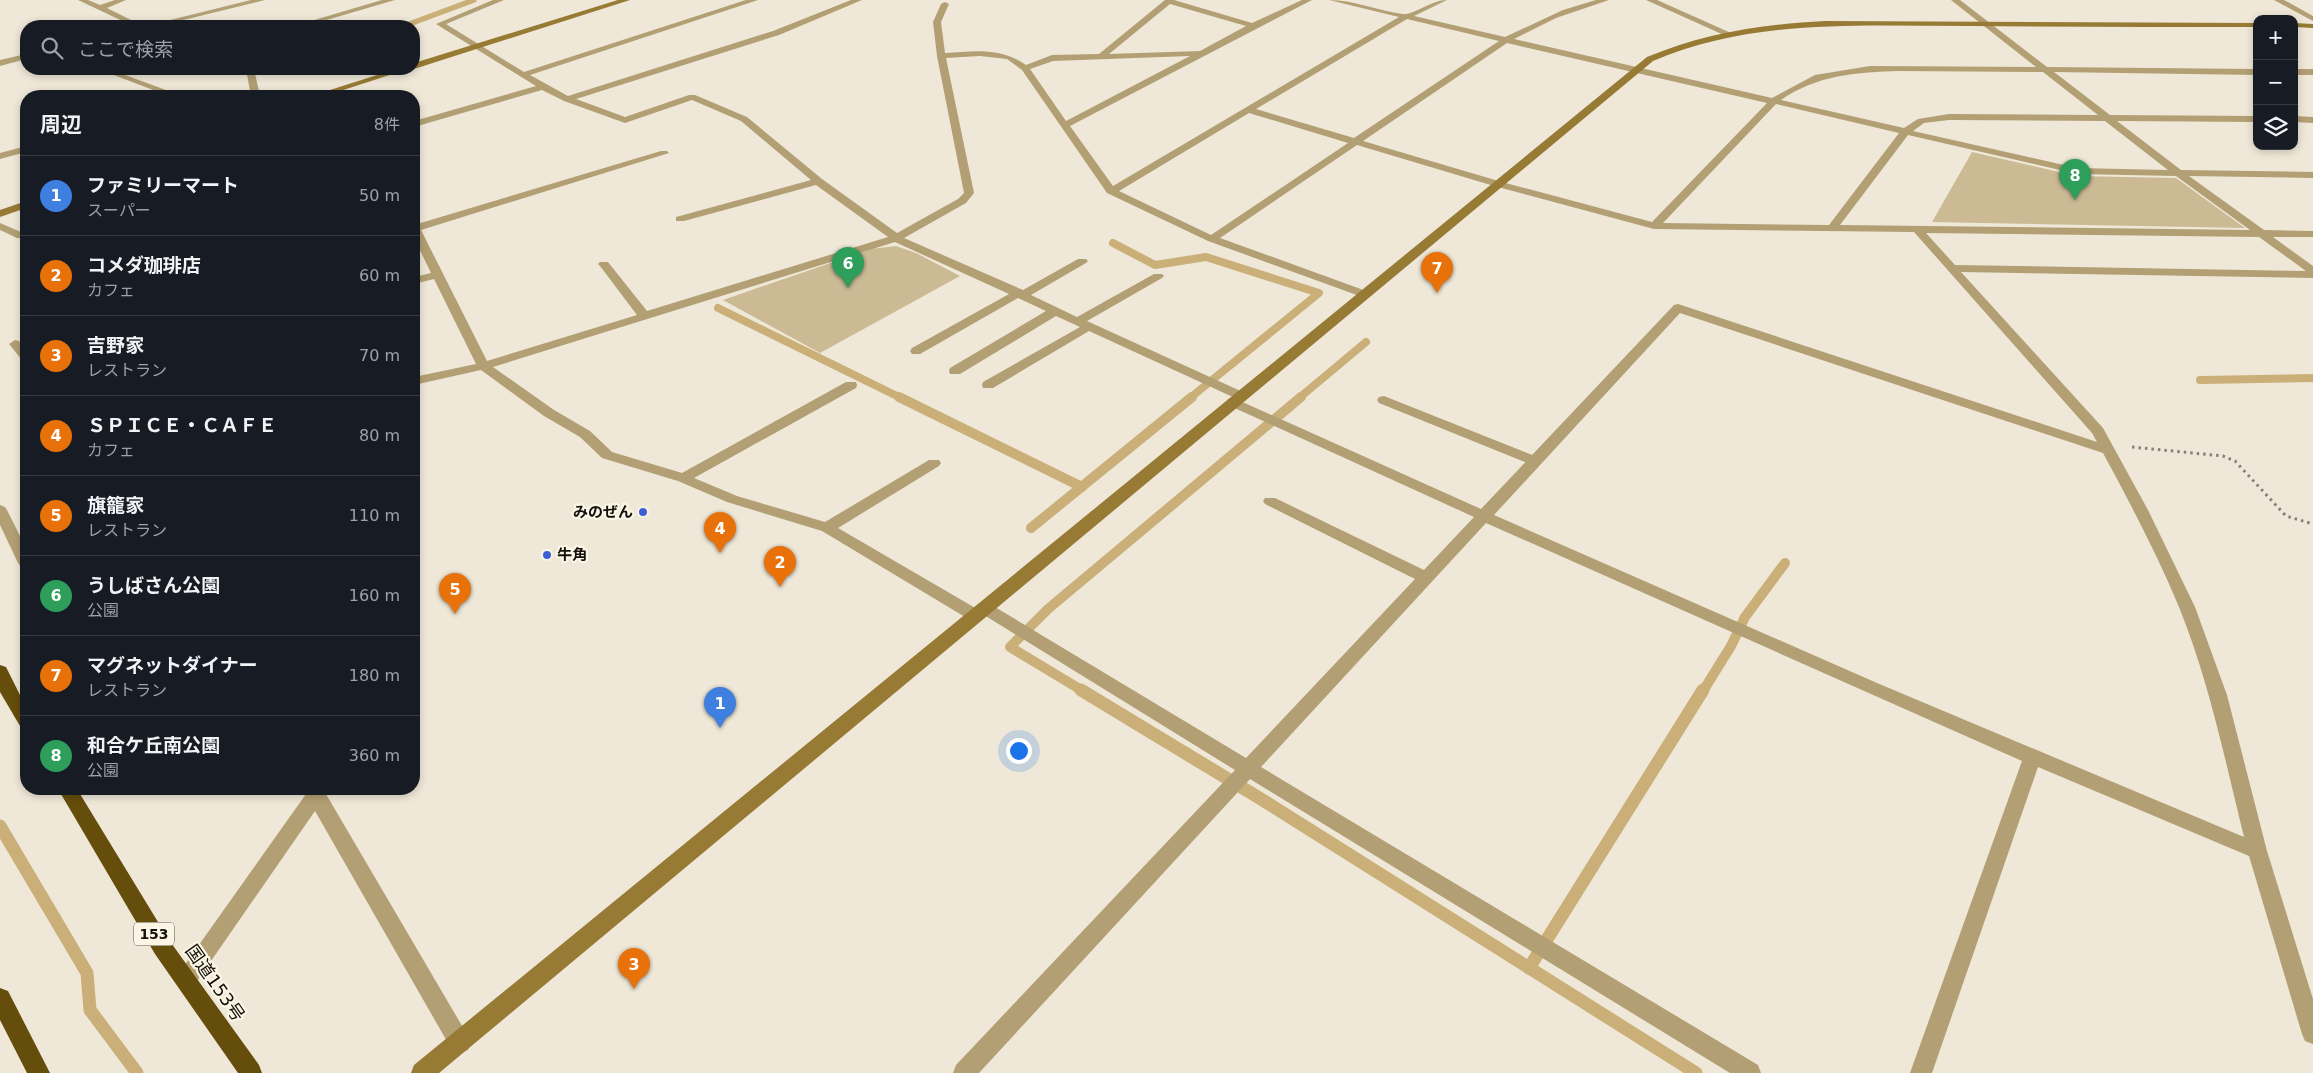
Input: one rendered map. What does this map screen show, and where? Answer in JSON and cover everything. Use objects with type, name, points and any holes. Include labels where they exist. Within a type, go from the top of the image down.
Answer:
[{"type":"highway","points":[[0,671],[9,693],[20,711]]},
{"type":"highway","name":"国道153号","points":[[71,795],[162,947],[251,1073]]},
{"type":"highway","points":[[0,998],[39,1073]]},
{"type":"street","points":[[82,0],[126,20]]},
{"type":"street","points":[[101,8],[122,0]]},
{"type":"street","points":[[176,20],[261,0]]},
{"type":"street","points":[[319,20],[391,0]]},
{"type":"street","points":[[500,0],[440,24],[525,74],[543,87],[568,99],[625,120],[692,97],[744,119],[818,181],[896,238],[1021,294],[1236,399],[1483,516],[2032,759],[2257,851]]},
{"type":"street","points":[[420,64],[626,0]]},
{"type":"street","points":[[525,74],[754,0]]},
{"type":"street","points":[[568,99],[776,33],[858,0]]},
{"type":"street","points":[[1065,125],[1253,26],[1308,0]]},
{"type":"street","points":[[1333,0],[1504,41],[1635,69],[2077,171],[2313,175]]},
{"type":"street","points":[[1111,191],[1405,17],[1443,0]]},
{"type":"street","points":[[1212,239],[1504,41],[1537,22],[1563,12],[1605,0]]},
{"type":"street","points":[[1650,0],[1727,33]]},
{"type":"street","points":[[1954,0],[2180,174],[2313,271]]},
{"type":"street","points":[[2278,0],[2313,18]]},
{"type":"street","points":[[1102,55],[1169,1],[1253,26]]},
{"type":"street","points":[[420,381],[483,366],[896,238],[962,201],[969,193],[941,56],[937,22],[945,4]]},
{"type":"street","points":[[184,18],[189,20]]},
{"type":"street","points":[[422,1073],[1635,69],[1650,59],[1675,47],[1727,33],[1758,28],[1825,22],[2253,25]]},
{"type":"street","points":[[2298,25],[2313,26]]},
{"type":"street","points":[[941,56],[980,53],[1009,57],[1025,68],[1111,191],[1212,239],[1365,294]]},
{"type":"street","points":[[1025,68],[1052,58],[1202,53]]},
{"type":"street","points":[[0,63],[20,58]]},
{"type":"street","points":[[1654,226],[1774,101],[1800,84],[1818,77],[1870,69],[2253,72]]},
{"type":"street","points":[[2298,72],[2313,72]]},
{"type":"street","points":[[119,75],[160,90]]},
{"type":"street","points":[[251,75],[255,90]]},
{"type":"street","points":[[336,90],[384,75]]},
{"type":"street","points":[[420,122],[543,87]]},
{"type":"street","points":[[1248,110],[1498,184],[1654,226],[2313,234]]},
{"type":"street","points":[[1832,228],[1905,132],[1921,121],[1949,117],[2253,119]]},
{"type":"street","points":[[2298,119],[2313,120]]},
{"type":"street","points":[[0,156],[20,150]]},
{"type":"street","points":[[420,226],[664,153]]},
{"type":"street","points":[[680,219],[818,181]]},
{"type":"street","points":[[0,214],[20,206]]},
{"type":"street","points":[[0,226],[20,236]]},
{"type":"street","points":[[1918,230],[2098,431],[2108,447],[2187,607],[2218,695],[2257,851],[2313,1034]]},
{"type":"street","points":[[420,240],[483,366],[549,414],[585,434],[607,455],[683,478],[732,499],[827,528],[980,612],[1248,769],[1750,1073]]},
{"type":"street","points":[[916,351],[1082,261]]},
{"type":"street","points":[[604,264],[644,316]]},
{"type":"street","points":[[1952,268],[2313,275]]},
{"type":"street","points":[[420,279],[438,274]]},
{"type":"street","points":[[988,385],[1158,276]]},
{"type":"street","points":[[964,1073],[1678,308],[2108,447]]},
{"type":"street","points":[[955,371],[1055,311]]},
{"type":"street","points":[[15,344],[20,350]]},
{"type":"street","points":[[683,478],[851,385]]},
{"type":"street","points":[[1384,400],[1535,461]]},
{"type":"street","points":[[827,528],[934,463]]},
{"type":"street","points":[[1270,501],[1426,578]]},
{"type":"street","points":[[0,510],[20,551]]},
{"type":"street","points":[[1921,1073],[2032,759]]},
{"type":"street","points":[[186,980],[312,795]]},
{"type":"street","points":[[316,795],[460,1043]]},
{"type":"path","points":[[2108,447],[2223,456],[2235,461],[2286,516],[2313,524]]},
{"type":"shaded area","points":[[1972,152],[2076,176],[2176,178],[2245,228],[1932,222]]},
{"type":"shaded area","points":[[896,246],[916,253],[960,276],[820,353],[723,300],[871,249]]},
{"type":"waterway","points":[[420,20],[474,0]]},
{"type":"waterway","points":[[1113,243],[1155,265],[1206,257],[1319,293],[1190,398]]},
{"type":"waterway","points":[[718,308],[901,398]]},
{"type":"waterway","points":[[1299,398],[1366,342]]},
{"type":"waterway","points":[[2200,380],[2313,378]]},
{"type":"waterway","points":[[899,397],[1082,487]]},
{"type":"waterway","points":[[1082,487],[1192,397]]},
{"type":"waterway","points":[[1083,691],[1010,647],[1048,609],[1301,397]]},
{"type":"waterway","points":[[1031,528],[1082,487]]},
{"type":"waterway","points":[[1703,691],[1731,646],[1745,617],[1785,563]]},
{"type":"waterway","points":[[1081,690],[1261,799],[1529,968]]},
{"type":"waterway","points":[[1529,968],[1703,690]]},
{"type":"waterway","points":[[0,826],[87,973],[90,1010],[137,1073]]},
{"type":"waterway","points":[[1529,968],[1696,1073]]},
{"type":"place","name":"和合ケ丘南公園","points":[[2075,200]]},
{"type":"place","name":"うしばさん公園","points":[[848,288]]},
{"type":"place","name":"マグネットダイナー","points":[[1437,293]]},
{"type":"place","name":"みのぜん","points":[[643,512]]},
{"type":"place","name":"ＳＰＩＣＥ・ＣＡＦＥ","points":[[720,553]]},
{"type":"place","name":"牛角","points":[[547,555]]},
{"type":"place","name":"コメダ珈琲店","points":[[780,587]]},
{"type":"place","name":"旗籠家","points":[[455,614]]},
{"type":"place","name":"ファミリーマート","points":[[720,728]]},
{"type":"place","name":"吉野家","points":[[634,989]]}]
